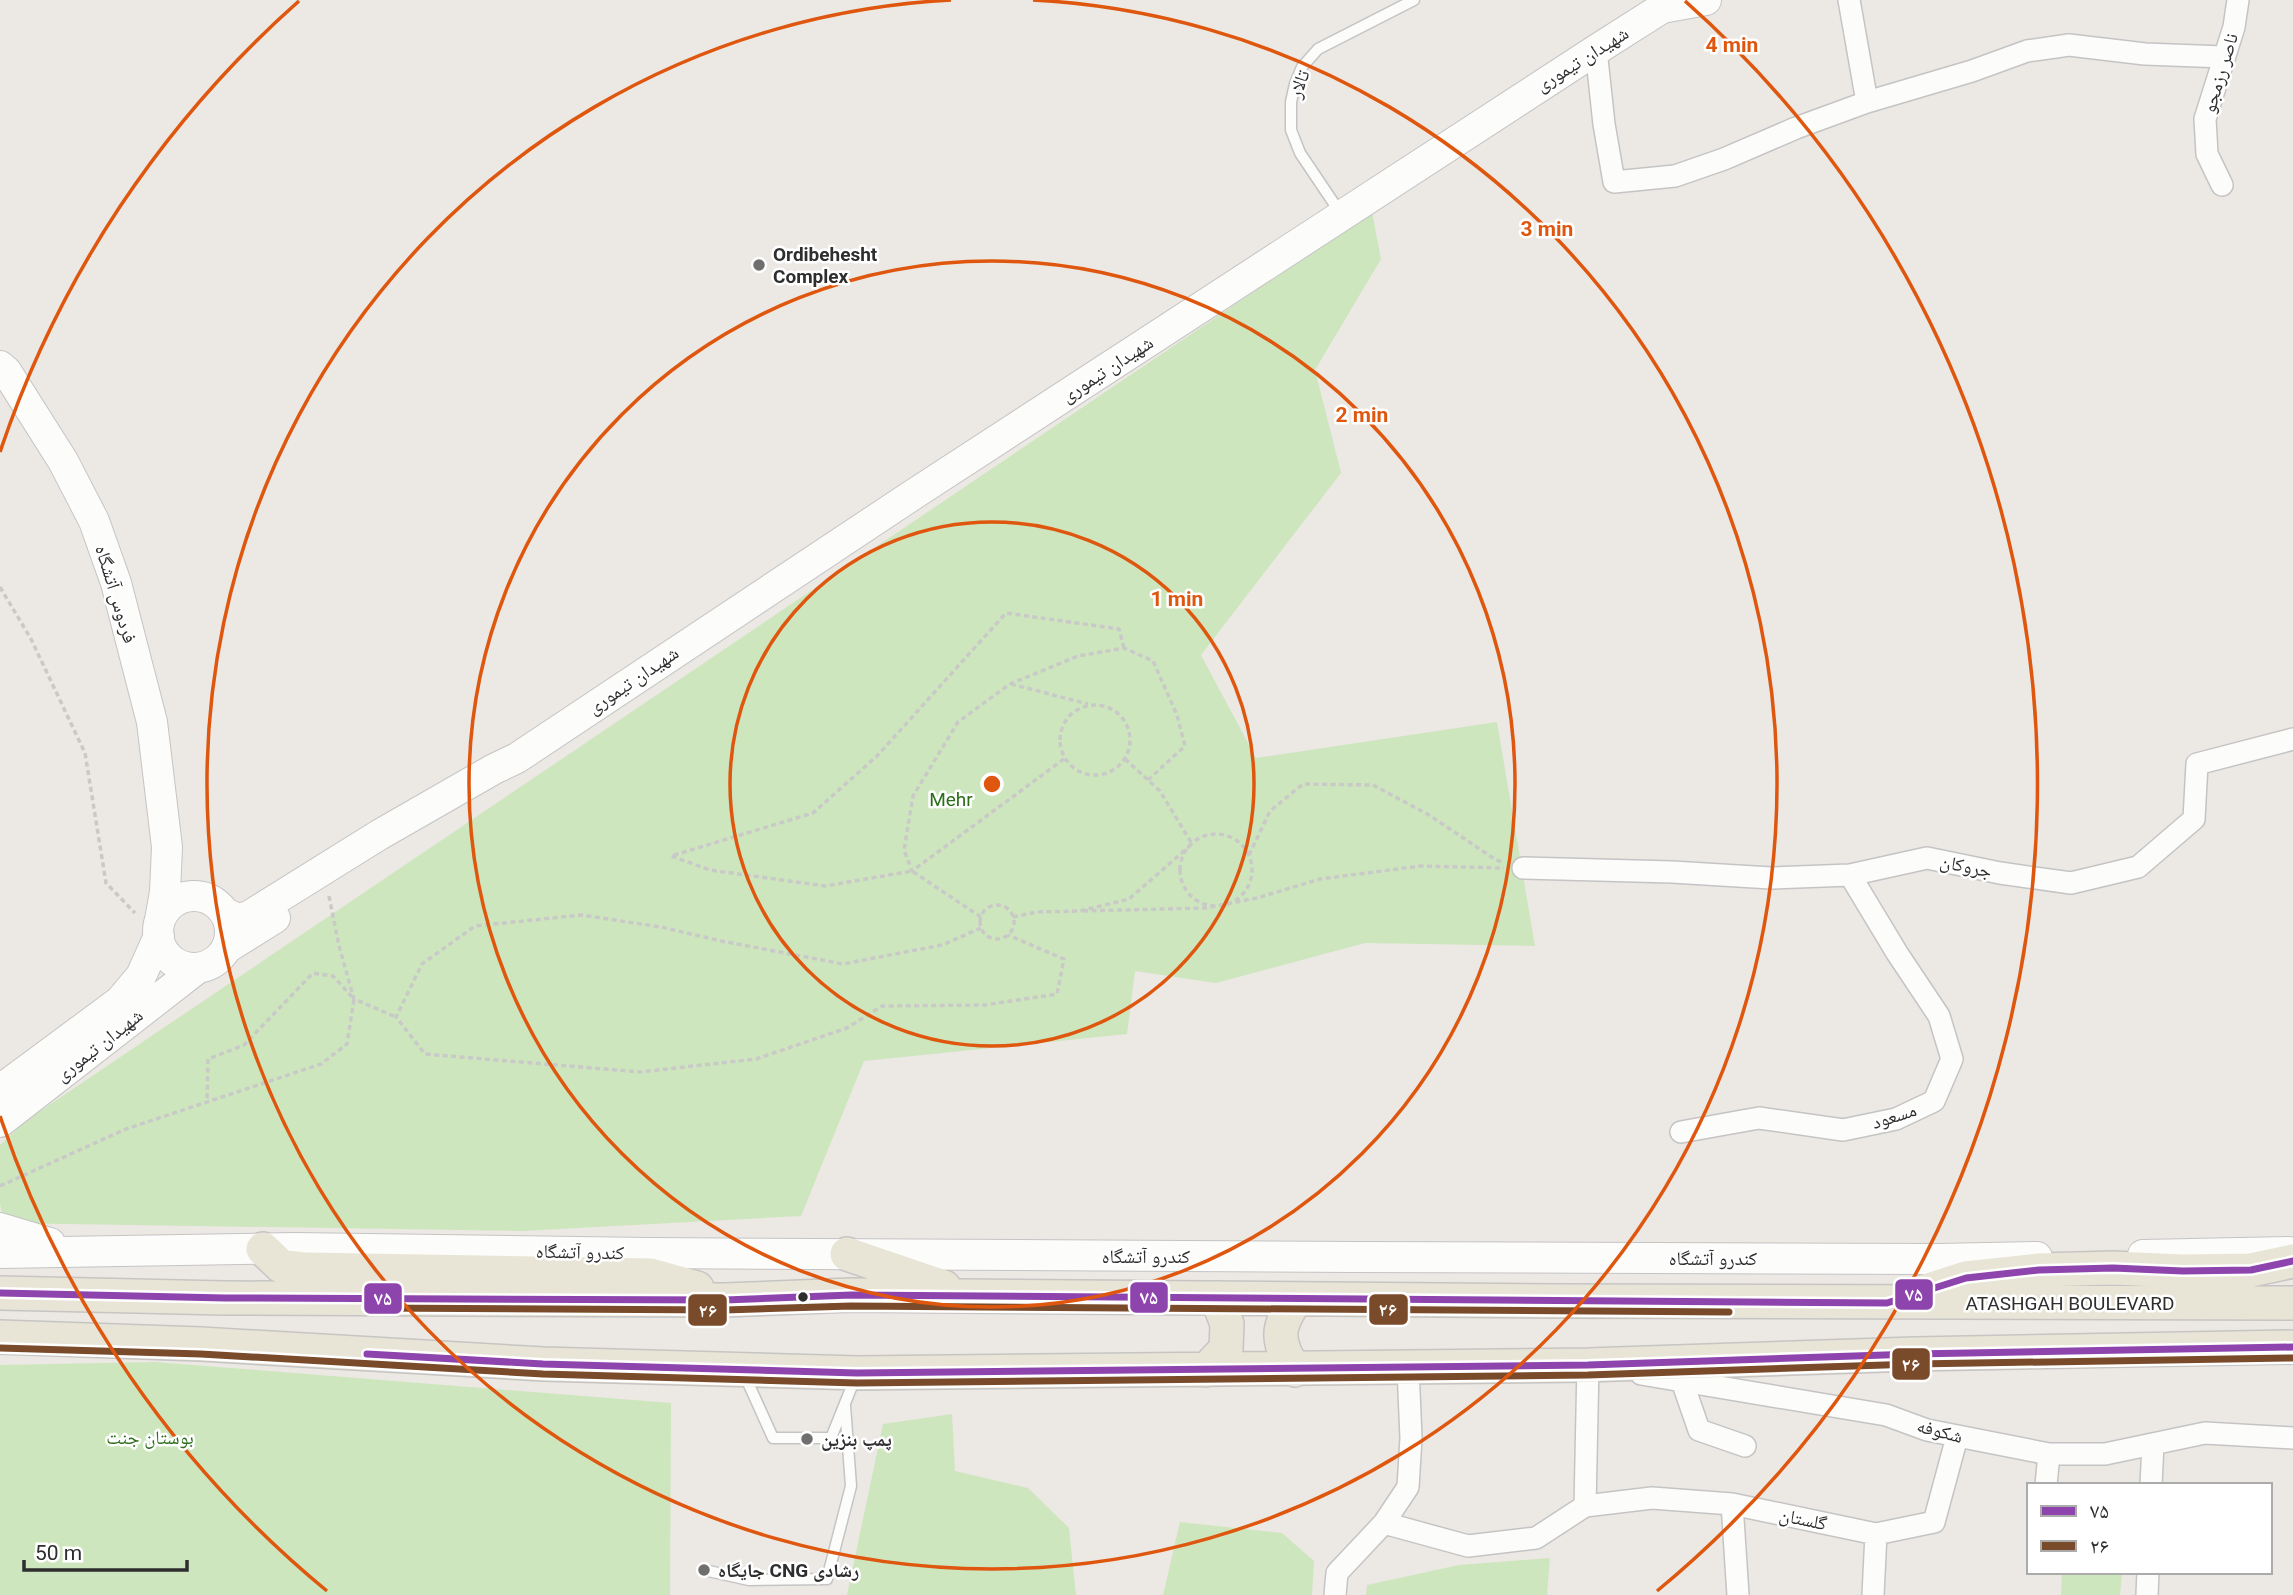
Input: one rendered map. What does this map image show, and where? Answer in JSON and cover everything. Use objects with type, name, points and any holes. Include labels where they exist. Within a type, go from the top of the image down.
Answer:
[{"type":"main road","name":"شهیدان تیموری","points":[[227,914],[238,919],[249,916],[379,835],[517,758],[1476,126],[1662,8],[1706,0]]},
{"type":"main road","name":"فردوس آتشگاه","points":[[0,366],[6,371],[63,461],[94,521],[116,583],[152,722],[167,847]]},
{"type":"main road","name":"شهیدان تیموری","points":[[227,948],[501,774],[517,758]]},
{"type":"main road","points":[[167,847],[177,868],[198,895]]},
{"type":"main road","points":[[159,928],[165,910],[174,901],[198,895],[209,898],[227,914],[231,937],[220,958],[210,965],[187,967],[175,963],[166,955],[160,944],[159,928],[165,892],[167,847]]},
{"type":"main road","name":"شهیدان تیموری","points":[[0,1090],[120,1001],[141,976],[159,928]]},
{"type":"main road","name":"شهیدان تیموری","points":[[0,1122],[198,968]]},
{"type":"main road","points":[[0,1228],[85,1251]]},
{"type":"main road","name":"کندرو آتشگاه","points":[[0,1253],[295,1248],[847,1254],[1938,1259],[2293,1252]]},
{"type":"main road","points":[[263,1249],[281,1266],[305,1269],[650,1275],[691,1286],[725,1300]]},
{"type":"main road","points":[[847,1254],[972,1296]]},
{"type":"main road","points":[[1886,1303],[1966,1278],[2039,1270],[2251,1270],[2293,1261]]},
{"type":"main road","name":"ATASHGAH BOULEVARD","points":[[0,1293],[225,1298],[725,1300],[851,1295],[1886,1303],[2293,1303]]},
{"type":"main road","points":[[1206,1370],[1226,1349],[1227,1324],[1217,1298]]},
{"type":"main road","points":[[1296,1299],[1284,1317],[1280,1337],[1284,1354],[1296,1370]]},
{"type":"main road","points":[[0,1337],[201,1344],[542,1364],[858,1373],[1588,1365],[1928,1353],[2293,1347]]},
{"type":"street","points":[[1849,0],[1867,102]]},
{"type":"street","name":"ناصر رزمجو","points":[[2222,185],[2207,154],[2205,119],[2234,27],[2238,0]]},
{"type":"street","points":[[1596,50],[1614,182],[1675,176],[1867,102],[1972,71],[2027,51],[2069,46],[2145,54],[2224,57]]},
{"type":"street","name":"جروکان","points":[[1523,868],[1771,878],[1850,875],[1927,858],[2000,873],[2071,883],[2138,867],[2194,819],[2197,764],[2293,739]]},
{"type":"street","name":"مسعود","points":[[1681,1132],[1759,1118],[1843,1130],[1896,1119],[1934,1101],[1952,1059],[1939,1016],[1850,875]]},
{"type":"street","points":[[1384,1523],[1468,1546],[1536,1538],[1584,1506],[1588,1365]]},
{"type":"street","name":"شکوفه","points":[[1588,1365],[1886,1415],[1927,1430],[2049,1454],[2105,1454],[2205,1433],[2293,1438]]},
{"type":"street","points":[[1335,1595],[1337,1573],[1384,1523],[1408,1487],[1412,1437],[1408,1368]]},
{"type":"street","points":[[1682,1381],[1699,1430],[1745,1446]]},
{"type":"street","name":"گلستان","points":[[1584,1506],[1652,1497],[1731,1504],[1876,1534],[1934,1522],[1957,1437]]},
{"type":"street","points":[[2151,1483],[2153,1444]]},
{"type":"street","points":[[2046,1483],[2049,1454]]},
{"type":"street","points":[[1731,1504],[1738,1595]]},
{"type":"street","points":[[1874,1595],[1876,1534]]},
{"type":"street","points":[[2147,1595],[2148,1574]]},
{"type":"lane","name":"تالار","points":[[1342,216],[1300,153],[1291,130],[1291,102],[1295,84],[1302,67],[1318,49],[1413,0]]},
{"type":"lane","points":[[743,1370],[773,1438],[831,1438],[858,1373]]},
{"type":"lane","points":[[704,1570],[749,1580],[827,1579],[851,1486],[845,1406]]},
{"type":"path","points":[[0,587],[31,639],[85,753],[106,883],[145,924],[159,928]]},
{"type":"path","points":[[1064,759],[912,870],[825,886],[709,870],[671,856],[813,813],[877,756],[1006,613],[1119,629],[1124,648]]},
{"type":"path","points":[[981,917],[912,870],[904,850],[913,796],[958,722],[1010,684],[1078,656],[1124,648],[1153,662],[1177,715],[1185,746],[1148,780]]},
{"type":"path","points":[[1010,684],[1090,705],[1101,705],[1121,716],[1127,726],[1130,748],[1117,768],[1095,776],[1082,774],[1072,768],[1059,748],[1059,736],[1070,714],[1090,705]]},
{"type":"path","points":[[1125,759],[1160,791],[1192,844]]},
{"type":"path","points":[[1249,855],[1270,811],[1303,784],[1373,785],[1429,815],[1496,860],[1523,868]]},
{"type":"path","points":[[1013,917],[1037,912],[1180,910],[1228,904],[1247,889],[1252,866],[1249,855],[1243,845],[1234,838],[1223,834],[1201,837],[1129,899],[1080,911]]},
{"type":"path","points":[[1192,844],[1184,853],[1181,877],[1193,897],[1216,906],[1257,898],[1320,879],[1421,866],[1523,868]]},
{"type":"path","points":[[0,1186],[126,1129],[321,1064],[347,1044],[354,999],[339,946],[327,885]]},
{"type":"path","points":[[999,906],[1009,910],[1014,926],[1008,935],[993,938],[981,928],[981,917],[988,908],[999,906]]},
{"type":"path","points":[[396,1017],[422,964],[475,926],[581,915],[843,964],[942,945],[981,928]]},
{"type":"path","points":[[207,1102],[208,1059],[244,1045],[313,972],[332,976],[354,999],[396,1017],[425,1054],[640,1072],[756,1059],[847,1028],[882,1006],[985,1005],[1057,994],[1064,959],[1008,935]]},
{"type":"green space","name":"Mehr","points":[[1372,212],[1381,259],[1315,370],[1341,473],[1201,655],[1256,758],[1497,722],[1535,946],[1365,943],[1216,983],[1135,971],[1127,1034],[864,1061],[801,1216],[523,1231],[4,1223],[0,1204],[0,1145],[27,1120]]},
{"type":"green space","name":"بوستان جنت","points":[[155,1362],[671,1403],[670,1595],[0,1595],[0,1365]]},
{"type":"green space","points":[[952,1414],[955,1471],[1028,1488],[1069,1528],[1076,1595],[847,1595],[883,1424]]},
{"type":"green space","points":[[1180,1522],[1282,1533],[1314,1561],[1312,1595],[1163,1595]]},
{"type":"green space","points":[[1550,1558],[1547,1595],[1366,1595],[1367,1585],[1459,1565]]},
{"type":"green space","points":[[2062,1574],[2122,1574],[2120,1595],[2061,1595]]},
{"type":"transit line","name":"۷۵","points":[[0,1293],[225,1298],[725,1300],[851,1295],[1887,1303],[1966,1278],[2039,1270],[2251,1270],[2293,1261]]},
{"type":"transit line","name":"۲۶","points":[[367,1308],[725,1310],[851,1306],[1729,1312]]},
{"type":"transit line","name":"۷۵","points":[[367,1354],[543,1364],[857,1373],[1588,1365],[1915,1354],[2293,1347]]},
{"type":"transit line","name":"۲۶","points":[[0,1348],[201,1354],[543,1374],[857,1383],[1588,1375],[1915,1364],[2293,1358]]},
{"type":"place","name":"Ordibehesht Complex","points":[[759,265]]},
{"type":"place","name":"پمپ بنزین","points":[[807,1439]]},
{"type":"place","name":"جایگاه CNG رشادی","points":[[704,1570]]}]
